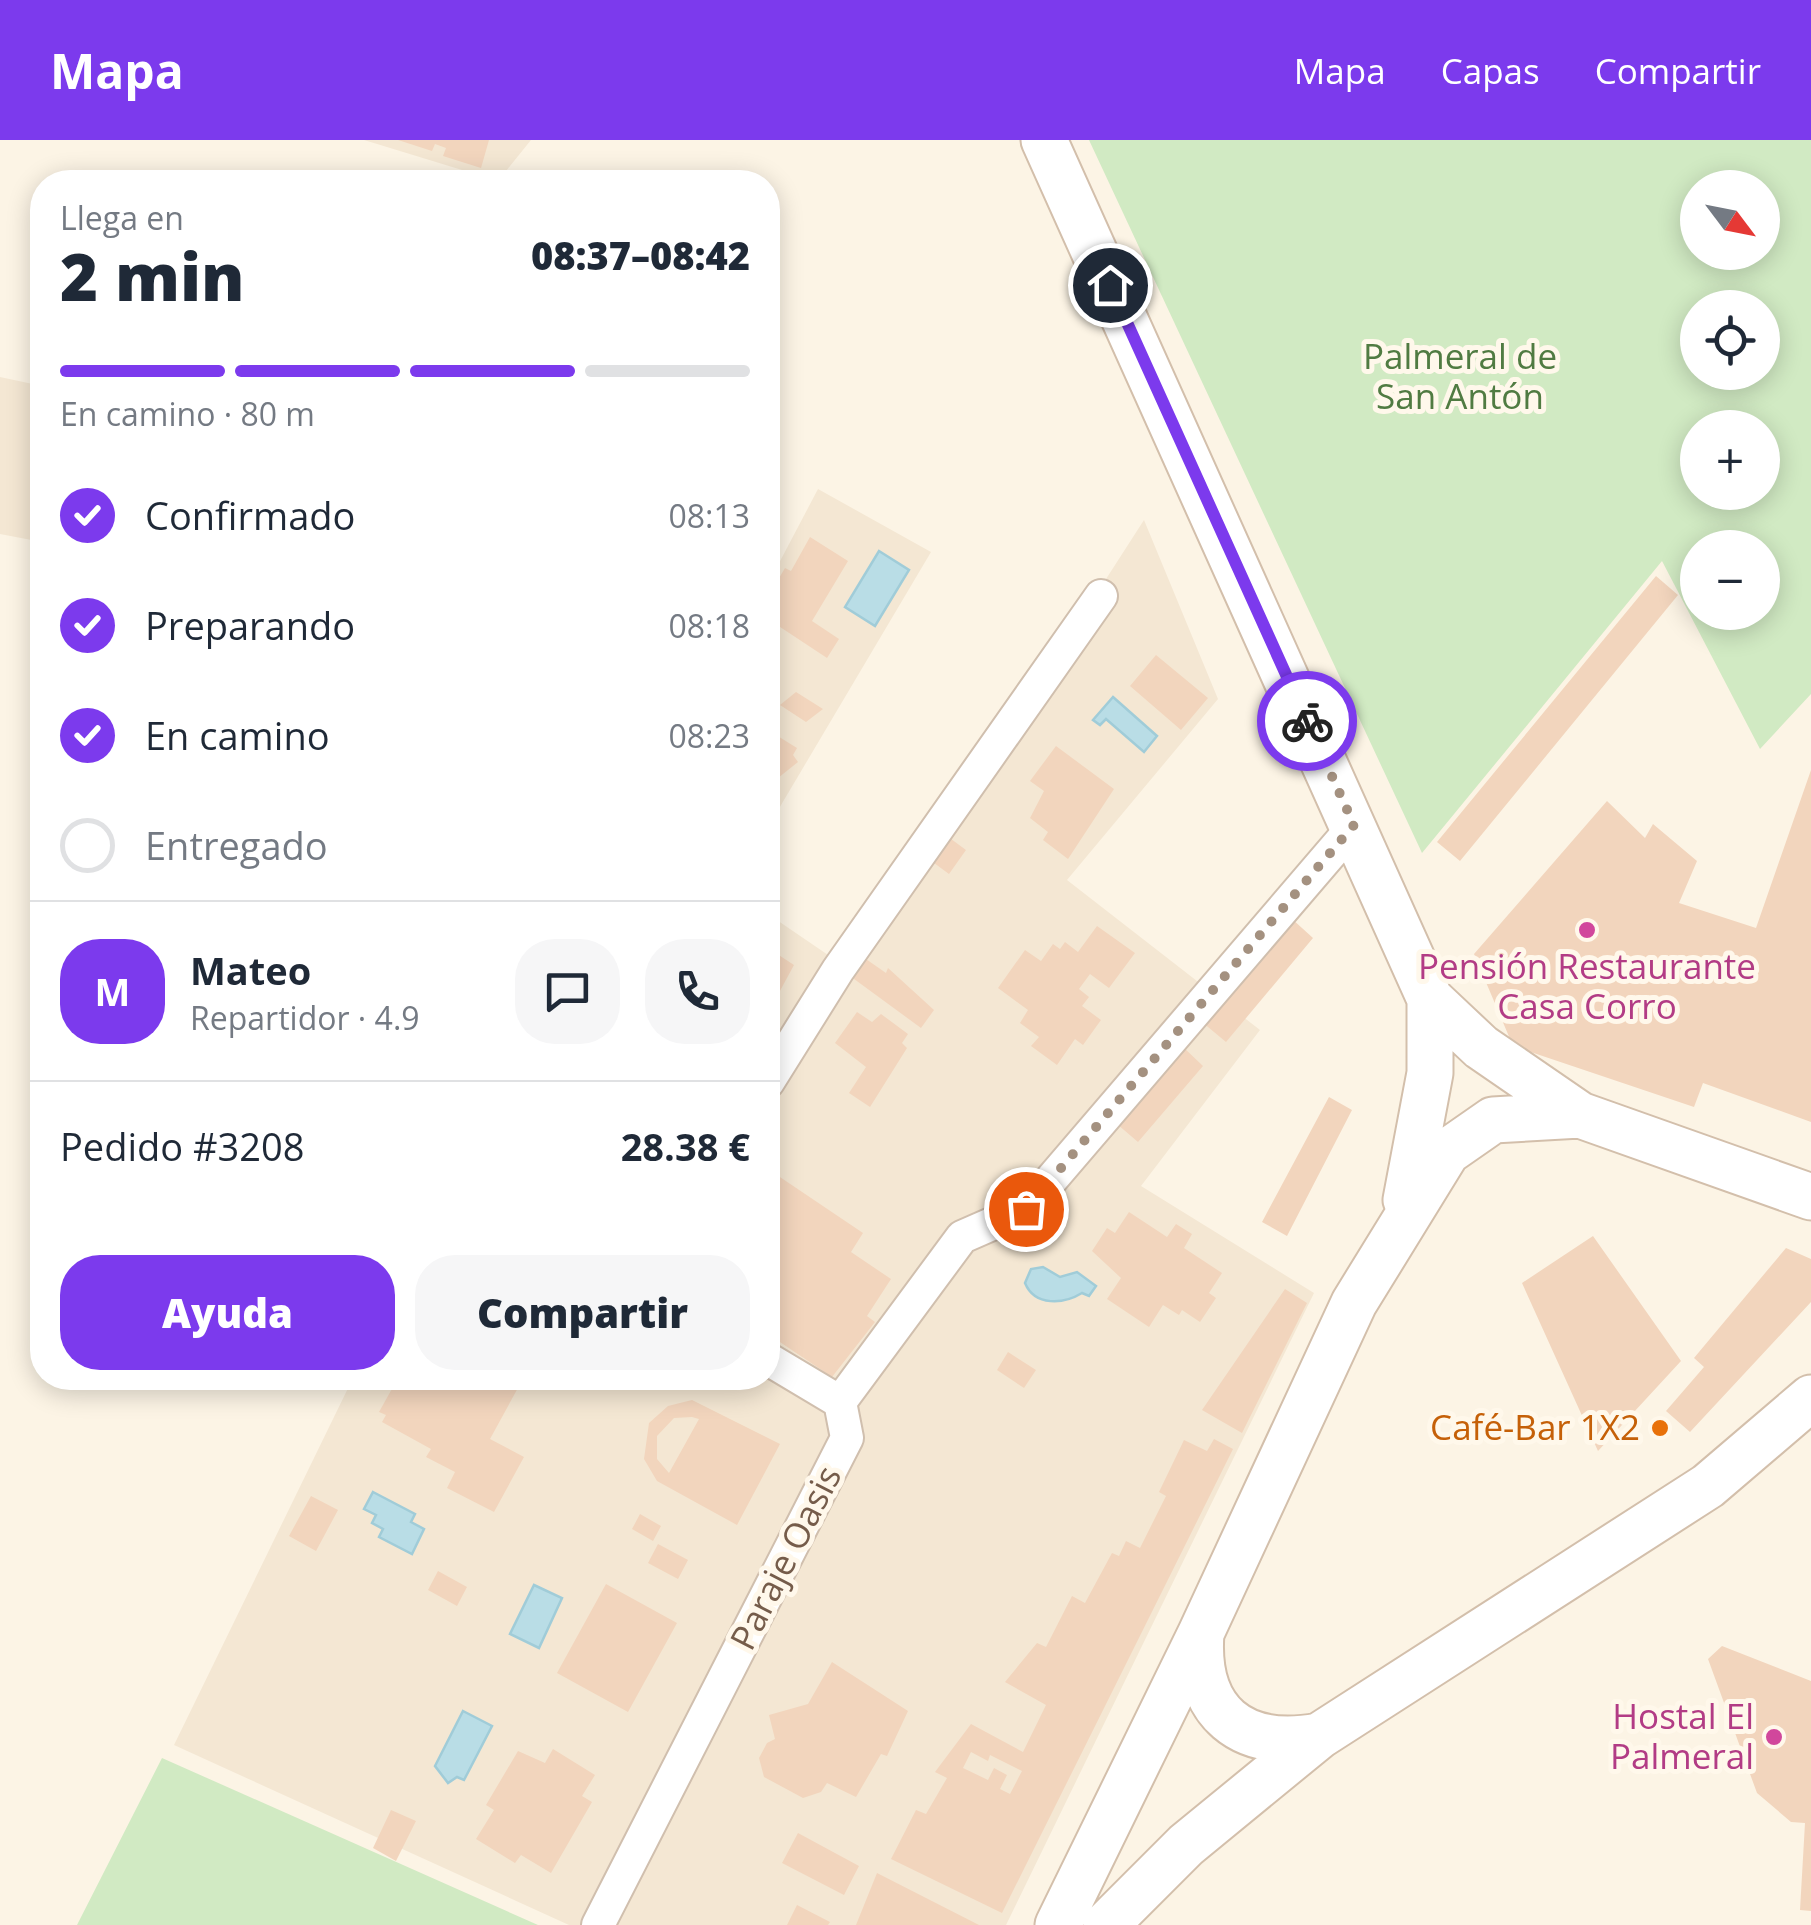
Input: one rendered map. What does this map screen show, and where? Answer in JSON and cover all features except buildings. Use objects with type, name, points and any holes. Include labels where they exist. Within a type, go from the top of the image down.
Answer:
[{"type":"main road","points":[[1044,140],[1430,999],[1481,1047],[1580,1115],[1811,1196]]},
{"type":"main road","points":[[1400,1228],[1430,1073],[1430,999]]},
{"type":"main road","points":[[1058,1925],[1201,1633],[1354,1302],[1447,1152],[1492,1120],[1580,1115]]},
{"type":"main road","points":[[1106,1925],[1186,1845],[1319,1736],[1708,1486],[1811,1398]]},
{"type":"main road","points":[[1201,1633],[1198,1668],[1211,1702],[1236,1727],[1268,1740],[1319,1736]]},
{"type":"street","points":[[780,1063],[838,970],[1101,596]]},
{"type":"street","points":[[780,1366],[840,1402],[962,1237],[1026,1209],[1354,825]]},
{"type":"street","name":"Paraje Oasis","points":[[598,1925],[847,1438],[840,1402]]},
{"type":"shaded area","points":[[364,140],[531,140],[507,170],[462,170]]},
{"type":"shaded area","points":[[0,377],[30,383],[30,540],[0,534]]},
{"type":"shaded area","points":[[818,489],[931,552],[780,807],[780,561]]},
{"type":"shaded area","points":[[1144,520],[1218,699],[1067,880],[1260,1030],[1141,1186],[1314,1293],[1006,1925],[569,1925],[174,1745],[347,1390],[780,1390],[780,922],[853,972]]},
{"type":"green space","name":"Palmeral de San Antón","points":[[1089,140],[1811,140],[1811,694],[1760,749],[1698,630],[1780,630],[1780,530],[1680,530],[1680,596],[1662,561],[1422,853]]},
{"type":"green space","points":[[162,1758],[538,1925],[77,1925]]},
{"type":"water","points":[[879,551],[909,570],[875,626],[845,607]]},
{"type":"water","points":[[1113,697],[1157,736],[1144,752],[1106,719],[1100,725],[1093,720]]},
{"type":"water","points":[[1043,1267],[1060,1277],[1077,1272],[1096,1286],[1089,1296],[1082,1293],[1059,1301],[1043,1300],[1025,1283],[1031,1269]]},
{"type":"water","points":[[373,1492],[415,1514],[411,1522],[424,1529],[412,1554],[379,1537],[383,1529],[372,1523],[376,1515],[364,1509]]},
{"type":"water","points":[[534,1585],[562,1598],[539,1648],[510,1634]]},
{"type":"water","points":[[463,1711],[492,1726],[464,1780],[457,1777],[448,1783],[435,1766]]},
{"type":"way so far","points":[[1026,1209],[1354,825],[1307,721]]},
{"type":"place","name":"Pensión Restaurante Casa Corro","points":[[1587,930]]},
{"type":"place","name":"Café-Bar 1X2","points":[[1660,1428]]},
{"type":"place","name":"Hostal El Palmeral","points":[[1774,1737]]},
{"type":"route","points":[[1110,285],[1307,721]]}]
